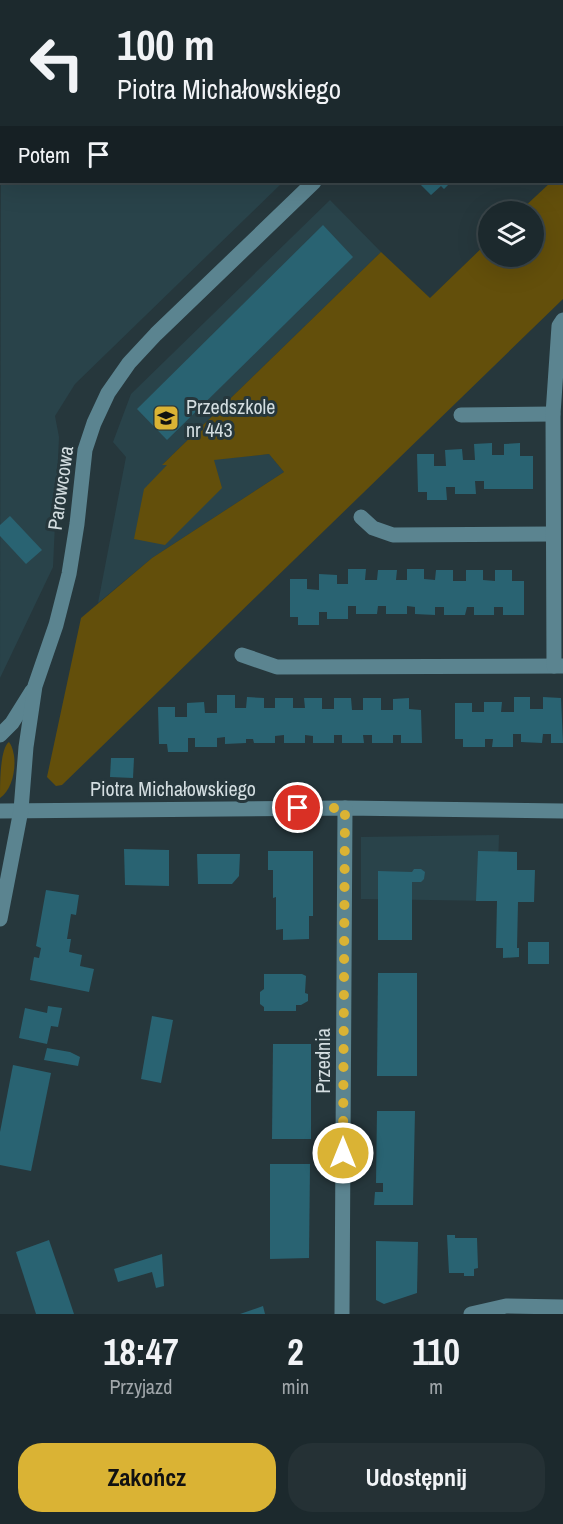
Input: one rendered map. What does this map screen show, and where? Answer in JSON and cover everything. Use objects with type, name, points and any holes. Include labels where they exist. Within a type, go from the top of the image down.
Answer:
[{"type":"street","name":"Parowcowa","points":[[0,919],[21,810],[26,747],[35,686],[56,625],[69,574],[85,450],[94,423],[108,393],[129,363],[156,334],[313,183]]},
{"type":"street","points":[[242,655],[277,667],[558,666],[552,534],[553,414],[559,326],[563,320]]},
{"type":"street","points":[[461,415],[553,414]]},
{"type":"street","points":[[361,517],[373,528],[393,535],[552,534]]},
{"type":"street","points":[[0,735],[12,723],[35,686]]},
{"type":"street","name":"Piotra Michałowskiego","points":[[0,811],[345,808],[563,811]]},
{"type":"street","name":"Przednia","points":[[342,1314],[345,808]]},
{"type":"street","points":[[471,1314],[506,1306],[563,1306]]},
{"type":"shaded area","points":[[1,183],[282,183],[75,384],[55,416],[59,437],[53,567],[0,678]]},
{"type":"shaded area","points":[[550,183],[563,183],[563,299],[62,785],[56,786],[47,777],[81,618],[152,558],[284,472],[269,454],[214,460],[222,488],[165,545],[134,539],[144,489],[167,465],[162,465],[381,252],[430,298],[478,252],[478,267],[544,267],[544,201],[531,201]]},
{"type":"shaded area","name":"Przedszkole nr 443","points":[[330,200],[381,252],[163,464],[269,454],[284,472],[152,558],[98,603],[126,457],[113,442],[131,394]]},
{"type":"shaded area","points":[[9,742],[14,755],[14,772],[9,787],[0,798],[2,758]]},
{"type":"shaded area","points":[[499,835],[497,901],[361,899],[361,837]]},
{"type":"building","points":[[419,183],[450,183],[444,189],[441,186],[431,195]]},
{"type":"building","points":[[323,225],[353,257],[167,440],[137,409]]},
{"type":"building","points":[[492,443],[492,455],[504,455],[504,444],[520,443],[520,456],[533,456],[533,489],[484,489],[484,481],[475,481],[476,494],[455,494],[455,487],[446,487],[447,500],[427,500],[427,492],[418,492],[417,454],[434,454],[434,466],[446,466],[445,450],[462,449],[463,460],[475,460],[474,444]]},
{"type":"building","points":[[10,516],[42,550],[26,564],[0,536],[0,525]]},
{"type":"building","points":[[348,569],[366,569],[365,580],[377,580],[378,570],[397,570],[396,580],[407,580],[407,569],[424,569],[424,579],[435,580],[436,570],[453,570],[453,581],[466,581],[466,570],[483,570],[483,580],[495,581],[495,570],[512,570],[512,581],[524,581],[524,615],[503,615],[503,607],[494,607],[494,615],[474,615],[474,607],[467,607],[465,615],[444,615],[444,607],[435,607],[435,615],[415,614],[415,607],[407,606],[407,614],[386,614],[386,606],[378,606],[377,614],[356,614],[356,606],[348,606],[348,619],[327,619],[327,612],[319,612],[319,625],[298,625],[298,617],[290,617],[290,579],[307,579],[307,589],[319,590],[319,574],[337,575],[337,584],[348,584]]},
{"type":"building","points":[[217,695],[235,695],[235,708],[246,708],[247,697],[264,698],[264,708],[275,708],[275,698],[293,698],[293,708],[305,708],[304,698],[322,698],[322,709],[334,709],[334,698],[351,698],[352,710],[363,710],[363,698],[381,698],[381,710],[393,710],[393,699],[409,698],[409,709],[421,710],[422,743],[401,743],[401,735],[393,735],[393,743],[372,743],[372,735],[363,735],[364,743],[342,743],[342,735],[334,735],[334,743],[313,743],[313,736],[305,735],[305,743],[284,743],[284,735],[275,736],[275,743],[254,743],[253,739],[246,739],[246,743],[225,744],[225,737],[217,738],[217,747],[195,747],[195,738],[188,738],[188,752],[168,752],[167,744],[159,744],[158,707],[175,707],[175,717],[187,717],[187,703],[204,702],[205,713],[217,713]]},
{"type":"building","points":[[514,697],[530,697],[530,709],[543,709],[543,697],[561,698],[563,743],[551,743],[551,734],[543,734],[542,743],[521,742],[521,734],[513,734],[513,747],[492,747],[493,739],[485,739],[485,747],[463,747],[463,739],[455,739],[455,703],[472,703],[472,712],[484,712],[484,702],[502,702],[501,712],[514,712]]},
{"type":"building","points":[[111,758],[134,758],[133,778],[110,777]]},
{"type":"building","points":[[124,849],[169,850],[169,886],[125,885]]},
{"type":"building","points":[[268,851],[313,851],[313,916],[309,916],[309,939],[283,940],[283,929],[276,930],[276,897],[273,898],[273,870],[268,870]]},
{"type":"building","points":[[478,851],[517,852],[517,870],[535,870],[534,902],[518,902],[517,948],[519,948],[519,957],[503,958],[503,948],[496,948],[497,901],[476,901]]},
{"type":"building","points":[[197,854],[240,854],[239,876],[232,884],[198,884]]},
{"type":"building","points":[[414,869],[421,869],[425,872],[421,882],[412,882],[412,940],[378,940],[378,871],[412,872]]},
{"type":"building","points":[[46,890],[79,895],[76,915],[71,914],[67,939],[71,939],[69,952],[82,955],[80,966],[94,969],[89,992],[30,980],[34,957],[39,958],[41,948],[36,946]]},
{"type":"building","points":[[528,942],[549,942],[549,964],[528,964]]},
{"type":"building","points":[[378,973],[417,973],[417,1076],[377,1076]]},
{"type":"building","points":[[264,974],[302,974],[306,976],[305,993],[308,994],[308,1001],[296,1005],[296,1011],[264,1011],[264,1007],[260,1004],[260,992],[264,989]]},
{"type":"building","points":[[48,1006],[62,1008],[58,1027],[51,1026],[47,1044],[19,1038],[25,1008],[47,1013]]},
{"type":"building","points":[[152,1016],[173,1020],[161,1083],[141,1079]]},
{"type":"building","points":[[273,1044],[311,1044],[311,1139],[272,1139]]},
{"type":"building","points":[[47,1048],[70,1052],[80,1057],[78,1066],[44,1060]]},
{"type":"building","points":[[13,1065],[51,1073],[31,1171],[0,1165],[0,1132]]},
{"type":"building","points":[[377,1111],[415,1111],[413,1205],[374,1205],[375,1192],[383,1192],[383,1183],[376,1183]]},
{"type":"building","points":[[270,1164],[310,1164],[309,1258],[270,1259]]},
{"type":"building","points":[[447,1235],[455,1235],[455,1238],[477,1238],[478,1268],[474,1269],[474,1276],[449,1273]]},
{"type":"building","points":[[49,1240],[74,1314],[36,1314],[16,1252]]},
{"type":"building","points":[[376,1241],[418,1242],[417,1293],[384,1304],[376,1300]]},
{"type":"building","points":[[162,1254],[164,1286],[156,1288],[152,1272],[118,1282],[114,1269]]},
{"type":"building","points":[[263,1306],[265,1314],[240,1314]]},
{"type":"place","name":"Przedszkole nr 443","points":[[166,418]]},
{"type":"route","points":[[298,808],[345,808],[343,1153]]}]
